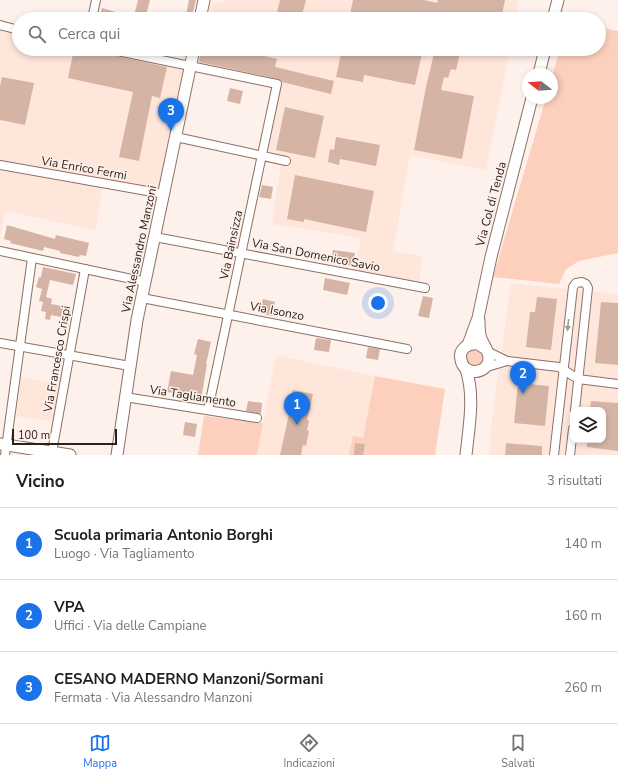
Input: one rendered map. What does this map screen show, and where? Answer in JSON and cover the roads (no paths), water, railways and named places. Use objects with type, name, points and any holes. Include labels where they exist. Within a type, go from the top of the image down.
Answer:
[{"type":"main road","points":[[201,12],[204,0]]},
{"type":"main road","points":[[555,12],[558,0]]},
{"type":"main road","name":"Via Alessandro Manzoni","points":[[117,455],[125,397],[142,298],[192,56]]},
{"type":"main road","points":[[540,68],[543,56]]},
{"type":"main road","name":"Via Col di Tenda","points":[[466,455],[471,395],[466,369],[460,356],[464,348],[468,345],[478,318],[490,257],[530,104]]},
{"type":"main road","name":"Via Col di Tenda","points":[[471,395],[483,369],[489,360],[487,350],[481,337],[478,318]]},
{"type":"main road","points":[[468,345],[478,344],[487,350]]},
{"type":"main road","points":[[466,369],[476,372],[483,369]]},
{"type":"main road","points":[[4,448],[70,455]]},
{"type":"street","points":[[93,12],[96,0]]},
{"type":"street","points":[[0,25],[12,28]]},
{"type":"street","points":[[140,56],[190,67]]},
{"type":"street","name":"Via Bainsizza","points":[[190,67],[277,84],[208,410]]},
{"type":"street","points":[[176,137],[286,161]]},
{"type":"street","name":"Via Enrico Fermi","points":[[0,165],[164,194]]},
{"type":"street","name":"Via San Domenico Savio","points":[[155,237],[425,288]]},
{"type":"street","points":[[0,251],[146,282]]},
{"type":"street","points":[[4,448],[21,346],[32,258]]},
{"type":"street","name":"Via Francesco Crispi","points":[[52,452],[85,269]]},
{"type":"street","points":[[554,455],[573,286],[576,283],[582,282],[586,284],[588,288],[575,407]]},
{"type":"street","name":"Via Isonzo","points":[[142,298],[407,349]]},
{"type":"street","points":[[0,343],[130,366]]},
{"type":"street","points":[[487,350],[507,361],[559,367],[578,379],[618,384]]},
{"type":"street","points":[[483,369],[507,361]]},
{"type":"street","name":"Via Tagliamento","points":[[125,397],[257,418]]},
{"type":"street","points":[[570,455],[571,443]]},
{"type":"place","name":"CESANO MADERNO Manzoni/Sormani","points":[[171,131]]},
{"type":"place","name":"VPA","points":[[523,394]]},
{"type":"place","name":"Scuola primaria Antonio Borghi","points":[[297,425]]}]
